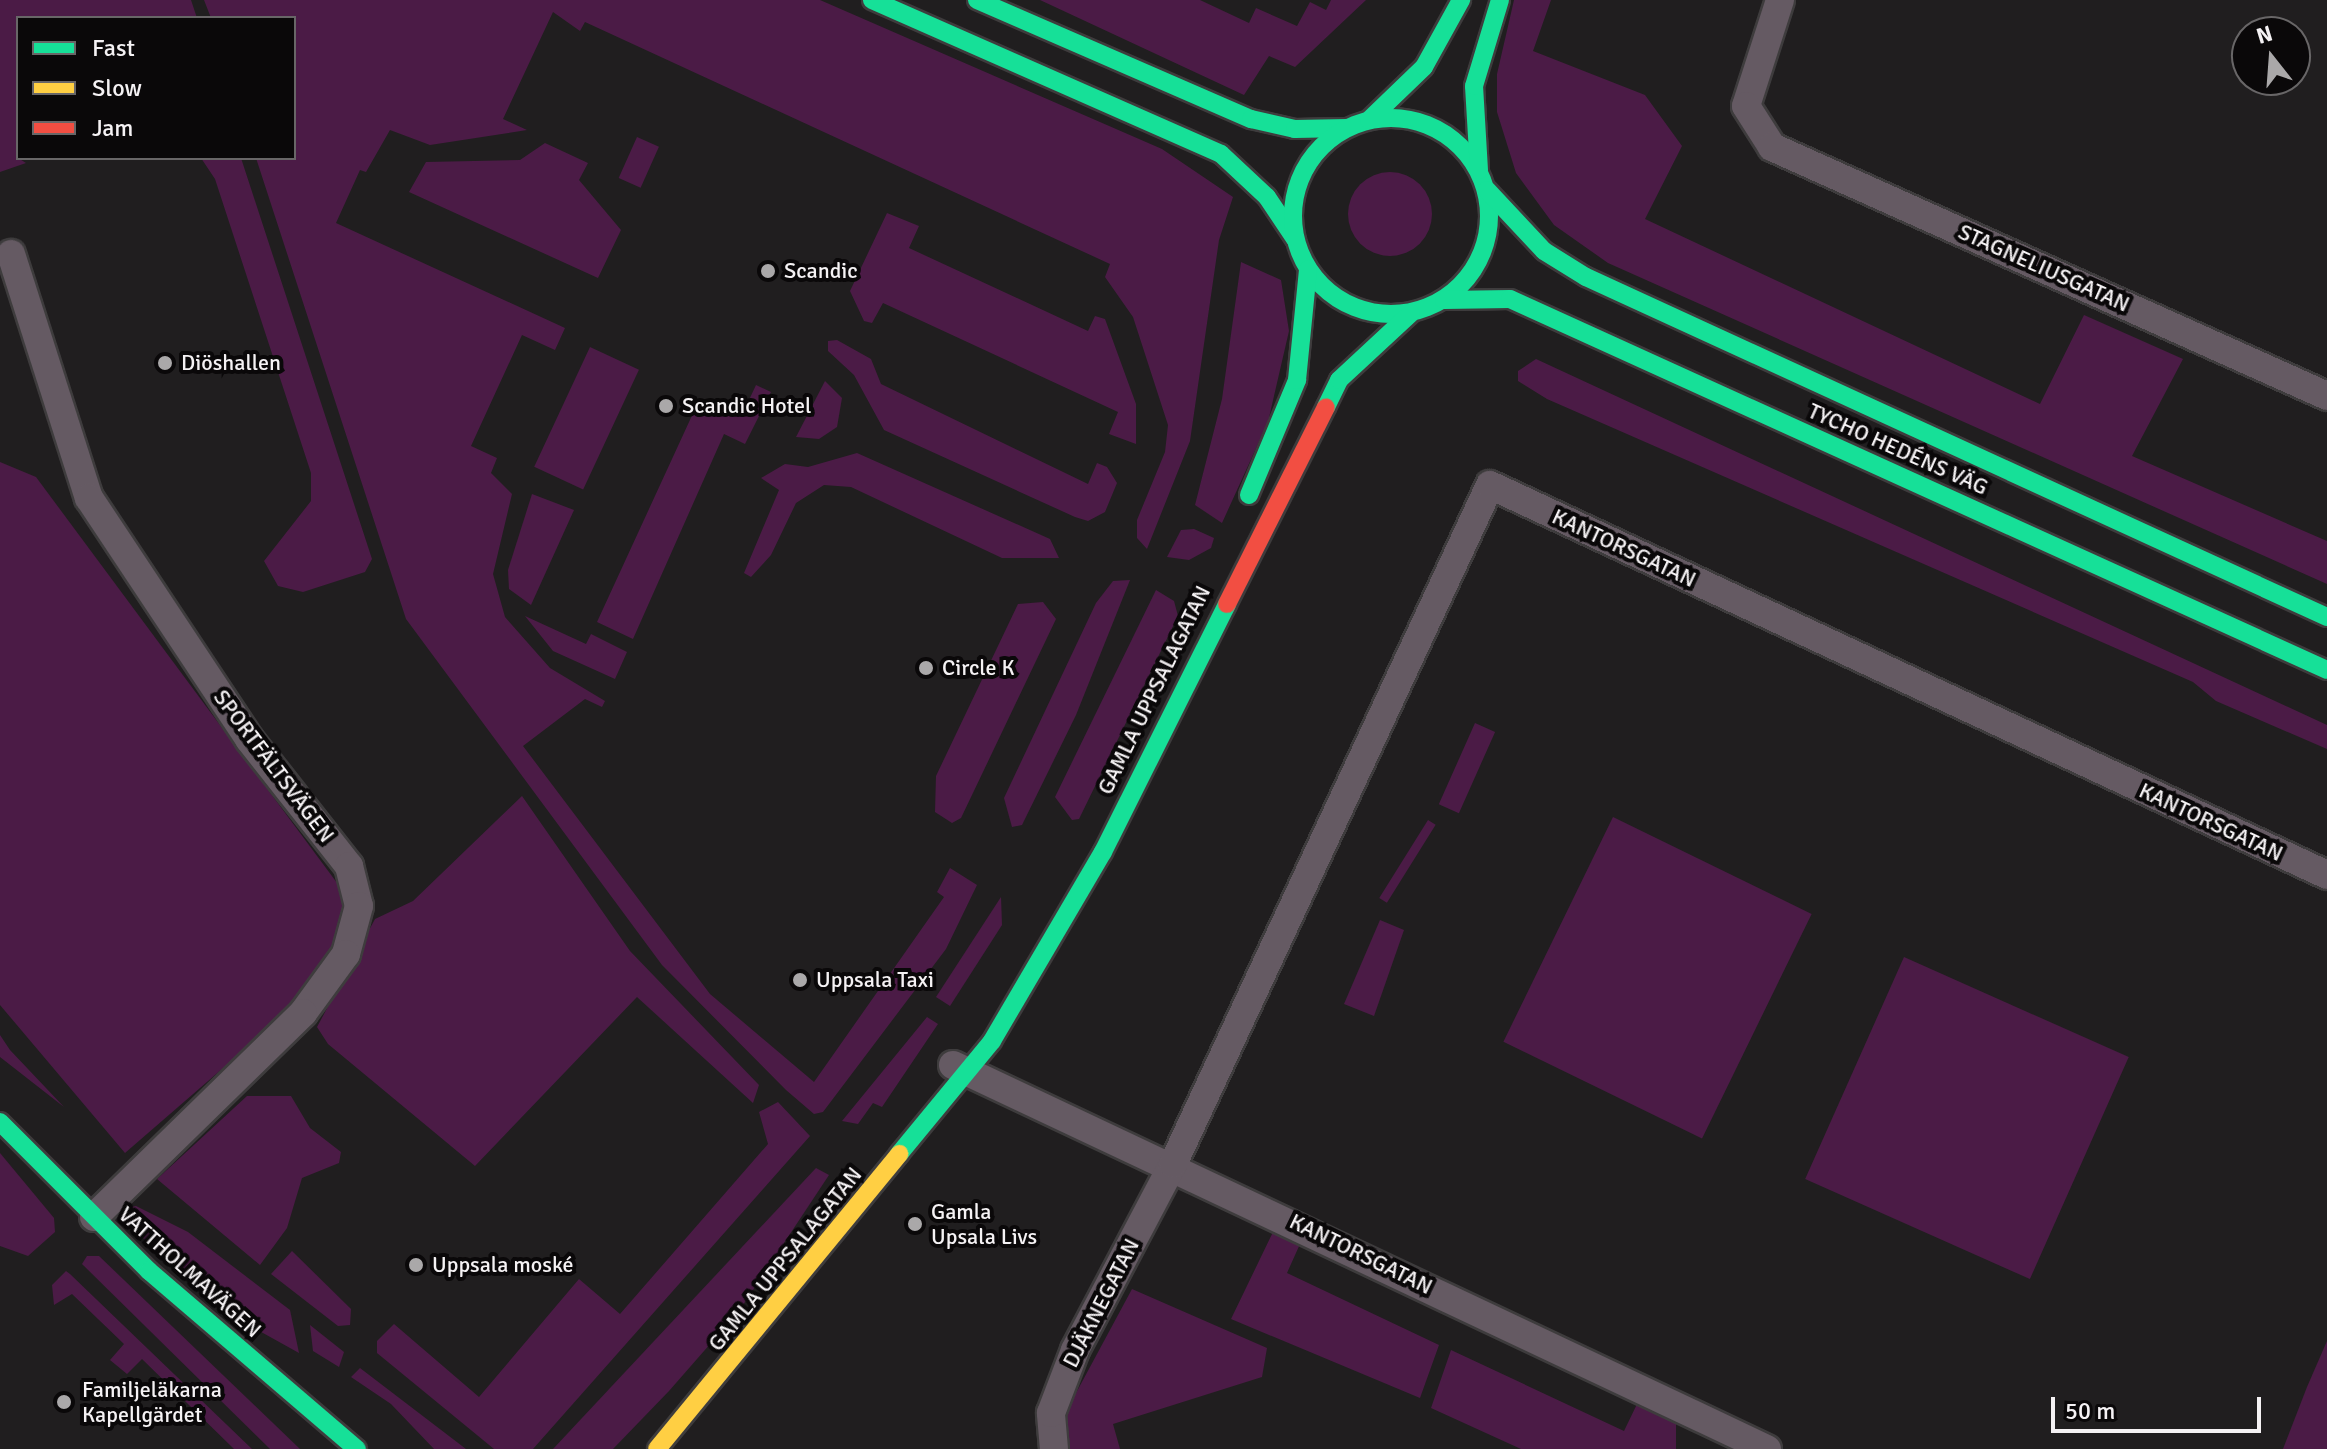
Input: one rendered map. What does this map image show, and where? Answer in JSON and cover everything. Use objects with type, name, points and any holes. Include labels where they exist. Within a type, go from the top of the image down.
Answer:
[{"type":"main road","points":[[872,0],[1221,154],[1267,197],[1295,239],[1308,270],[1331,295],[1361,310],[1411,313],[1444,300],[1484,252],[1487,190],[1479,170],[1464,149],[1433,127],[1369,120]]},
{"type":"main road","points":[[977,0],[1251,119],[1295,129],[1347,128]]},
{"type":"main road","points":[[1295,239],[1302,174],[1320,147],[1347,128],[1369,120],[1424,67],[1461,0]]},
{"type":"main road","points":[[1479,170],[1474,86],[1500,0]]},
{"type":"main road","name":"TYCHO HEDÉNS VÄG","points":[[1487,190],[1544,251],[1586,277],[2327,617]]},
{"type":"main road","points":[[1241,512],[1297,380],[1308,270]]},
{"type":"main road","name":"TYCHO HEDÉNS VÄG","points":[[1444,300],[1510,299],[2327,670]]},
{"type":"main road","name":"GAMLA UPPSALAGATAN","points":[[657,1449],[945,1094],[962,1059],[1103,852],[1339,380],[1411,313]]},
{"type":"main road","name":"VATTHOLMAVÄGEN","points":[[0,1122],[94,1217],[357,1449]]},
{"type":"street","name":"STAGNELIUSGATAN","points":[[1780,0],[1746,106],[1762,137],[2327,396]]},
{"type":"street","name":"SPORTFÄLTSVÄGEN","points":[[11,254],[89,498],[249,739],[349,866],[359,906],[346,954],[303,1013],[94,1217]]},
{"type":"street","name":"KANTORSGATAN","points":[[1225,1055],[1490,485],[2327,875]]},
{"type":"street","name":"DJÄKNEGATAN","points":[[1054,1449],[1051,1413],[1064,1374],[1173,1164],[1225,1055]]},
{"type":"street","name":"KANTORSGATAN","points":[[962,1059],[1173,1164],[1767,1449]]},
{"type":"shaded area","points":[[0,0],[191,0],[196,16],[16,16],[16,160],[26,163],[0,172]]},
{"type":"shaded area","points":[[204,0],[820,0],[1162,149],[1233,197],[1219,240],[1190,441],[1147,549],[1137,538],[1137,520],[1165,452],[1168,425],[1133,317],[1105,277],[1110,264],[585,22],[580,31],[553,12],[503,119],[527,130],[430,145],[390,130],[366,172],[360,170],[336,223],[565,328],[555,350],[522,335],[471,446],[497,458],[491,473],[512,494],[493,574],[505,617],[550,668],[605,701],[602,707],[585,699],[523,746],[710,994],[814,1082],[944,897],[937,892],[950,868],[977,885],[946,949],[823,1112],[814,1114],[786,1090],[662,965],[406,619],[257,160],[296,160],[296,16],[210,16]]},
{"type":"shaded area","points":[[1040,0],[1200,0],[1249,23],[1256,8],[1297,26],[1310,2],[1326,10],[1331,0],[1366,0],[1295,67],[1269,56],[1244,95]]},
{"type":"shaded area","points":[[1514,0],[1551,0],[1533,51],[1645,95],[1682,146],[1645,219],[2040,404],[2084,315],[2183,359],[2132,456],[2327,541],[2327,584],[1608,263],[1554,225],[1516,173],[1497,112],[1497,74]]},
{"type":"shaded area","points":[[637,137],[659,147],[641,188],[619,178]]},
{"type":"shaded area","points":[[545,143],[588,163],[579,180],[621,230],[598,278],[409,192],[426,162],[520,160]]},
{"type":"shaded area","points":[[202,160],[242,160],[372,559],[365,572],[303,592],[278,586],[264,561],[311,501],[311,473],[215,179]]},
{"type":"shaded area","points":[[1390,172],[1406,175],[1420,184],[1429,198],[1432,214],[1429,230],[1420,244],[1406,253],[1390,256],[1374,253],[1360,244],[1351,230],[1348,214],[1351,198],[1360,184],[1374,175]]},
{"type":"shaded area","points":[[887,213],[919,226],[909,248],[1088,331],[1095,316],[1105,319],[1136,404],[1136,444],[1109,434],[1118,412],[883,303],[872,323],[864,321],[850,291]]},
{"type":"shaded area","points":[[1241,262],[1281,280],[1289,331],[1268,422],[1222,523],[1195,505],[1222,399]]},
{"type":"shaded area","points":[[837,340],[871,359],[881,384],[1088,484],[1097,463],[1107,467],[1117,483],[1105,512],[1088,521],[1075,517],[884,430],[854,375],[828,351],[828,341]]},
{"type":"shaded area","points":[[590,347],[639,370],[583,489],[534,467]]},
{"type":"shaded area","points":[[1536,359],[2327,725],[2327,749],[2216,701],[2193,682],[1547,399],[1518,381],[1518,371]]},
{"type":"shaded area","points":[[825,381],[842,398],[837,427],[819,439],[796,437]]},
{"type":"shaded area","points":[[756,385],[771,392],[745,444],[724,434],[633,639],[597,622],[695,409],[707,414],[712,403],[741,417]]},
{"type":"shaded area","points":[[857,453],[1050,539],[1059,558],[1002,558],[851,487],[824,485],[796,503],[771,555],[751,577],[744,573],[779,490],[761,478],[785,464],[808,467]]},
{"type":"shaded area","points":[[0,462],[36,477],[346,895],[338,942],[298,1003],[125,1153],[0,1005]]},
{"type":"shaded area","points":[[532,494],[574,510],[531,605],[509,589],[508,570]]},
{"type":"shaded area","points":[[1194,529],[1214,538],[1211,548],[1189,560],[1167,557],[1181,530]]},
{"type":"shaded area","points":[[1130,580],[1076,715],[1022,825],[1012,827],[1004,798],[1096,603],[1113,581]]},
{"type":"shaded area","points":[[1156,590],[1174,601],[1178,616],[1079,819],[1072,820],[1055,797]]},
{"type":"shaded area","points":[[1043,602],[1056,619],[961,818],[952,823],[935,812],[936,776],[1018,604]]},
{"type":"shaded area","points":[[525,616],[586,644],[591,634],[627,652],[615,679],[553,651]]},
{"type":"shaded area","points":[[1475,723],[1495,732],[1459,813],[1439,804]]},
{"type":"shaded area","points":[[522,796],[630,951],[759,1085],[753,1103],[637,997],[475,1166],[328,1044],[317,1027],[375,919],[413,901]]},
{"type":"shaded area","points":[[1613,817],[1812,914],[1702,1139],[1503,1042]]},
{"type":"shaded area","points":[[1428,820],[1436,825],[1387,903],[1379,898]]},
{"type":"shaded area","points":[[1001,897],[1002,925],[950,1006],[936,997]]},
{"type":"shaded area","points":[[1380,920],[1404,930],[1374,1016],[1344,1004]]},
{"type":"shaded area","points":[[1904,957],[2129,1057],[2030,1279],[1805,1179]]},
{"type":"shaded area","points":[[927,1017],[938,1024],[882,1107],[873,1103],[858,1124],[842,1121]]},
{"type":"shaded area","points":[[0,1035],[10,1050],[64,1107],[0,1057]]},
{"type":"shaded area","points":[[247,1096],[291,1096],[310,1128],[341,1152],[339,1163],[302,1178],[287,1228],[260,1265],[157,1179]]},
{"type":"shaded area","points":[[778,1102],[810,1136],[533,1449],[494,1449],[377,1353],[377,1341],[394,1324],[479,1397],[579,1279],[620,1314],[768,1144],[759,1112]]},
{"type":"shaded area","points":[[0,1153],[54,1218],[55,1232],[28,1256],[0,1246]]},
{"type":"shaded area","points":[[816,1168],[829,1175],[739,1311],[669,1391],[613,1449],[553,1449]]},
{"type":"shaded area","points":[[136,1206],[188,1232],[290,1310],[299,1353],[245,1323],[157,1252],[125,1220],[126,1208]]},
{"type":"shaded area","points":[[1273,1232],[1300,1244],[1287,1273],[1439,1345],[1420,1398],[1231,1319]]},
{"type":"shaded area","points":[[292,1251],[351,1309],[350,1325],[338,1326],[271,1274]]},
{"type":"shaded area","points":[[87,1256],[99,1256],[300,1449],[270,1449],[82,1264]]},
{"type":"shaded area","points":[[66,1271],[252,1449],[234,1449],[142,1359],[127,1374],[110,1360],[124,1344],[72,1294],[54,1305],[52,1285]]},
{"type":"shaded area","points":[[1132,1289],[1267,1348],[1262,1377],[1113,1424],[1120,1449],[1065,1449],[1062,1419]]},
{"type":"shaded area","points":[[310,1325],[344,1352],[339,1367],[313,1351]]},
{"type":"shaded area","points":[[2327,1341],[2327,1449],[2283,1449],[2307,1387]]},
{"type":"shaded area","points":[[1451,1350],[1624,1431],[1638,1402],[1676,1422],[1676,1449],[1521,1449],[1431,1408]]},
{"type":"shaded area","points":[[360,1368],[466,1449],[434,1449],[391,1404],[351,1377]]},
{"type":"traffic: fast","points":[[872,0],[1221,154],[1267,197],[1295,239]]},
{"type":"traffic: fast","points":[[977,0],[1251,119],[1295,129],[1347,128]]},
{"type":"traffic: fast","points":[[1369,120],[1424,67],[1461,0]]},
{"type":"traffic: fast","points":[[1479,170],[1474,86],[1500,0]]},
{"type":"traffic: fast","points":[[1391,118],[1410,119],[1429,125],[1461,146],[1482,178],[1488,197],[1489,216],[1488,235],[1482,254],[1461,286],[1429,307],[1410,313],[1391,314],[1372,313],[1353,307],[1321,286],[1300,254],[1294,235],[1293,216],[1294,197],[1300,178],[1321,146],[1353,125],[1372,119],[1391,118]]},
{"type":"traffic: fast","points":[[1487,190],[1544,251],[1586,277],[2327,617]]},
{"type":"traffic: fast","points":[[1249,495],[1297,380],[1308,270]]},
{"type":"traffic: fast","points":[[1444,300],[1510,299],[2327,670]]},
{"type":"traffic: fast","points":[[1326,407],[1339,380],[1411,313]]},
{"type":"traffic: fast","points":[[899,1154],[992,1041],[1103,852],[1227,604]]},
{"type":"traffic: fast","points":[[0,1122],[149,1271],[357,1449]]},
{"type":"traffic: slow","points":[[657,1449],[899,1154]]},
{"type":"traffic: jam","points":[[1227,604],[1326,407]]},
{"type":"place","name":"Scandic","points":[[768,271]]},
{"type":"place","name":"Diöshallen","points":[[165,363]]},
{"type":"place","name":"Scandic Hotel","points":[[666,406]]},
{"type":"place","name":"Circle K","points":[[926,668]]},
{"type":"place","name":"Uppsala Taxi","points":[[800,980]]},
{"type":"place","name":"Gamla Upsala Livs","points":[[915,1224]]},
{"type":"place","name":"Uppsala moské","points":[[416,1265]]},
{"type":"place","name":"Familjeläkarna Kapellgärdet","points":[[64,1402]]}]
